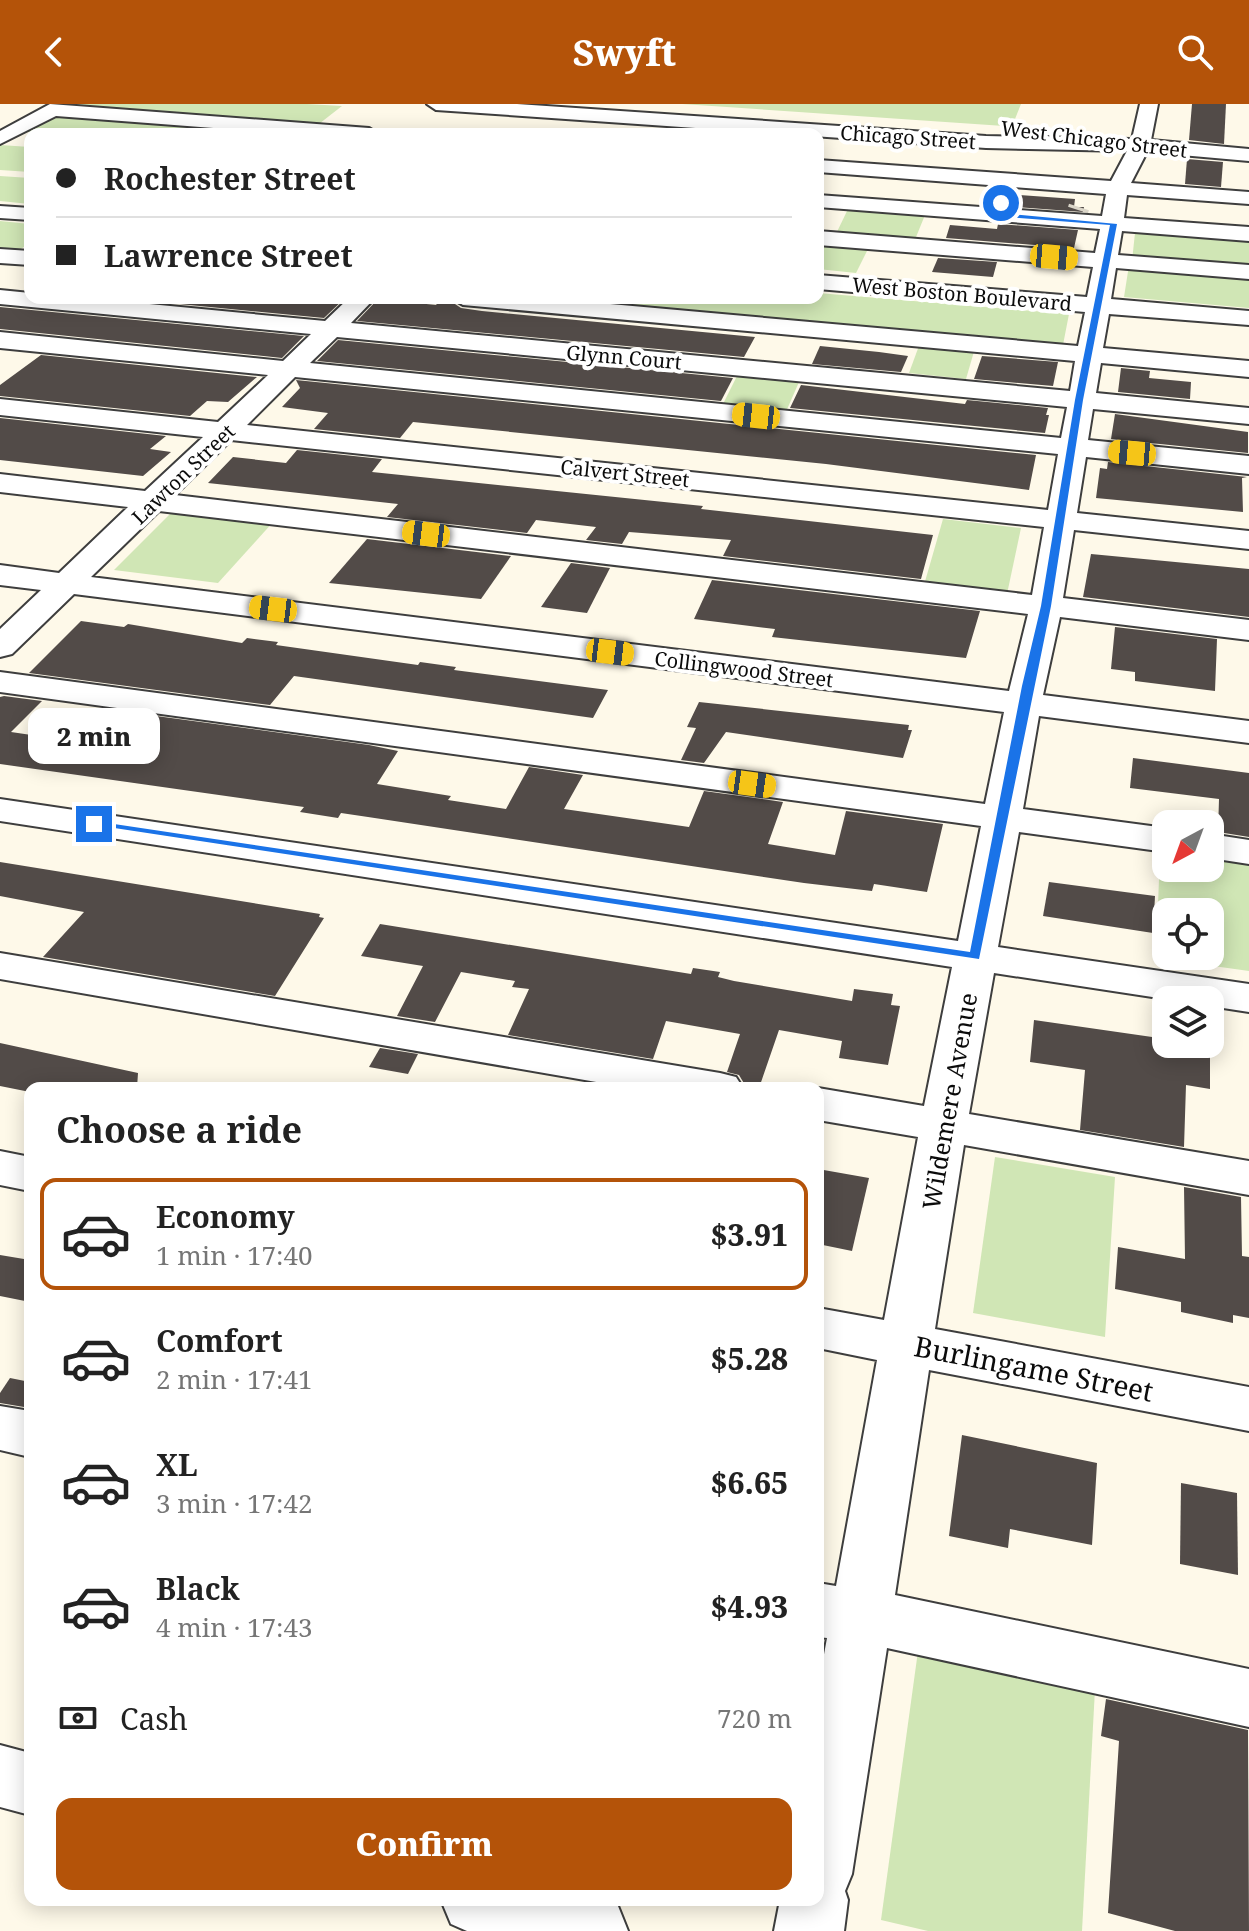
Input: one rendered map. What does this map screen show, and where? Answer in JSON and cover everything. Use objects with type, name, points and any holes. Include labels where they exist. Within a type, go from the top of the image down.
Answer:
[{"type":"street","name":"Chicago Street","points":[[436,104],[1022,131],[1154,147]]},
{"type":"street","points":[[652,104],[781,120]]},
{"type":"street","points":[[1149,104],[1154,147],[1176,198],[1172,215],[1249,224]]},
{"type":"street","points":[[0,138],[59,107],[300,128]]},
{"type":"street","points":[[540,128],[561,108]]},
{"type":"street","points":[[0,138],[24,140]]},
{"type":"street","name":"West Chicago Street","points":[[1154,147],[1249,155]]},
{"type":"street","name":"Wildemere Avenue","points":[[824,1799],[839,1613],[906,1344],[943,1127],[1046,606],[1074,447],[1079,400],[1100,306],[1091,209],[1154,147]]},
{"type":"street","points":[[824,168],[859,182],[996,214],[1091,209],[1249,234]]},
{"type":"street","points":[[824,198],[859,182],[1008,185],[1091,209],[1249,272]]},
{"type":"street","points":[[996,214],[1008,185]]},
{"type":"street","points":[[1176,198],[1249,208]]},
{"type":"street","points":[[824,237],[1176,198],[1249,198]]},
{"type":"street","points":[[0,212],[24,214]]},
{"type":"street","points":[[0,256],[24,258]]},
{"type":"street","name":"West Boston Boulevard","points":[[824,283],[1249,318]]},
{"type":"street","name":"Glynn Court","points":[[0,297],[24,299]]},
{"type":"street","name":"Glynn Court","points":[[72,304],[1249,416]]},
{"type":"street","name":"Lawton Street","points":[[0,647],[155,502],[357,304]]},
{"type":"street","points":[[529,304],[1249,369]]},
{"type":"street","points":[[0,340],[1249,465]]},
{"type":"street","name":"Calvert Street","points":[[0,407],[1249,540]]},
{"type":"street","points":[[0,483],[1249,630]]},
{"type":"street","name":"Collingwood Street","points":[[0,575],[1249,732]]},
{"type":"street","points":[[0,682],[1152,838]]},
{"type":"street","points":[[0,810],[1249,998]]},
{"type":"street","points":[[1224,848],[1249,852]]},
{"type":"street","points":[[0,966],[685,1082]]},
{"type":"street","points":[[824,1105],[1249,1178]]},
{"type":"street","points":[[0,1168],[24,1173]]},
{"type":"street","name":"Burlingame Street","points":[[824,1329],[1249,1409]]},
{"type":"street","points":[[0,1428],[24,1433]]},
{"type":"street","points":[[839,1613],[1249,1698]]},
{"type":"street","points":[[0,1776],[24,1782]]},
{"type":"street","points":[[498,1906],[593,1931]]},
{"type":"street","points":[[809,1931],[813,1906]]},
{"type":"green space","points":[[75,104],[342,106],[315,127],[68,109]]},
{"type":"green space","points":[[682,104],[1021,104],[1013,124],[1004,126]]},
{"type":"green space","points":[[59,112],[255,128],[30,128]]},
{"type":"green space","points":[[0,145],[24,147],[24,172],[0,170]]},
{"type":"green space","points":[[0,176],[24,178],[24,203],[0,201]]},
{"type":"green space","points":[[848,209],[925,215],[914,242],[835,236]]},
{"type":"green space","points":[[0,221],[24,223],[24,247],[13,254],[0,253]]},
{"type":"green space","points":[[1135,233],[1249,242],[1249,271],[1132,261]]},
{"type":"green space","points":[[824,241],[870,245],[856,273],[824,270]]},
{"type":"green space","points":[[1129,265],[1249,275],[1249,308],[1124,297]]},
{"type":"green space","points":[[824,294],[1069,314],[1062,350],[552,304],[824,304]]},
{"type":"green space","points":[[920,343],[975,348],[966,379],[909,373]]},
{"type":"green space","points":[[737,376],[799,382],[785,414],[721,408]]},
{"type":"green space","points":[[176,508],[274,521],[218,583],[114,570]]},
{"type":"green space","points":[[943,519],[1021,528],[1007,594],[924,585]]},
{"type":"green space","points":[[1224,862],[1249,865],[1249,971],[1224,968],[1224,898],[1158,898],[1159,882],[1224,882]]},
{"type":"green space","points":[[995,1157],[1115,1177],[1105,1337],[973,1313]]},
{"type":"green space","points":[[918,1651],[1095,1689],[1082,1931],[928,1931],[881,1920]]},
{"type":"building","points":[[1192,104],[1226,104],[1224,144],[1189,140]]},
{"type":"building","points":[[1187,159],[1223,162],[1221,187],[1185,184]]},
{"type":"building","points":[[1007,194],[1075,199],[1074,207],[1084,207],[1083,212],[1004,206]]},
{"type":"building","points":[[998,224],[1078,230],[1074,248],[946,238],[950,225],[997,229]]},
{"type":"building","points":[[938,258],[997,262],[993,277],[932,272]]},
{"type":"building","points":[[180,304],[339,304],[324,318]]},
{"type":"building","points":[[373,304],[455,304],[482,311],[755,337],[744,357],[357,321]]},
{"type":"building","points":[[0,307],[304,336],[282,358],[0,329]]},
{"type":"building","points":[[338,340],[733,378],[721,401],[317,361]]},
{"type":"building","points":[[820,346],[908,356],[901,372],[812,364]]},
{"type":"building","points":[[41,355],[257,377],[228,402],[207,401],[190,416],[0,396],[0,385]]},
{"type":"building","points":[[982,356],[1058,362],[1053,386],[974,379]]},
{"type":"building","points":[[1121,368],[1150,371],[1149,378],[1191,382],[1190,399],[1118,392]]},
{"type":"building","points":[[296,380],[1036,455],[1029,490],[826,464],[413,422],[400,438],[314,429],[328,413],[282,407],[300,388]]},
{"type":"building","points":[[801,385],[965,404],[967,400],[1048,408],[1046,415],[1049,415],[1045,433],[790,408]]},
{"type":"building","points":[[1115,414],[1248,432],[1248,453],[1111,439]]},
{"type":"building","points":[[0,418],[166,436],[150,449],[171,452],[143,476],[0,460]]},
{"type":"building","points":[[297,450],[382,459],[372,472],[703,506],[701,509],[933,535],[921,579],[723,556],[731,540],[629,532],[622,544],[586,540],[596,527],[536,520],[527,533],[387,517],[398,504],[208,483],[233,457],[286,463]]},
{"type":"building","points":[[1108,462],[1247,477],[1242,478],[1243,512],[1096,498],[1100,468],[1107,469]]},
{"type":"building","points":[[367,539],[511,556],[481,599],[329,583]]},
{"type":"building","points":[[1091,554],[1249,569],[1249,617],[1083,597]]},
{"type":"building","points":[[571,563],[610,568],[587,613],[541,607]]},
{"type":"building","points":[[712,580],[980,611],[966,658],[772,637],[775,629],[694,619]]},
{"type":"building","points":[[81,621],[124,627],[128,624],[242,643],[247,638],[278,642],[276,645],[418,665],[420,662],[456,667],[454,670],[608,690],[593,718],[294,676],[270,705],[29,673]]},
{"type":"building","points":[[1115,627],[1217,639],[1215,691],[1135,681],[1135,672],[1111,669]]},
{"type":"building","points":[[0,697],[42,701],[11,732],[106,746],[134,713],[369,745],[398,751],[377,784],[506,809],[529,767],[583,775],[564,809],[689,827],[704,791],[783,802],[768,844],[835,855],[846,811],[943,824],[927,892],[874,884],[872,891],[804,883],[341,813],[338,818],[300,812],[304,807],[0,764]]},
{"type":"building","points":[[699,702],[909,725],[908,730],[912,730],[903,758],[726,732],[704,763],[681,760],[696,728],[687,727]]},
{"type":"building","points":[[1133,758],[1249,773],[1249,837],[1224,833],[1224,810],[1219,810],[1219,799],[1130,788]]},
{"type":"building","points":[[0,862],[320,914],[319,917],[324,918],[275,996],[43,957],[84,912],[0,896]]},
{"type":"building","points":[[1049,882],[1155,896],[1152,898],[1152,933],[1043,916]]},
{"type":"building","points":[[380,924],[691,974],[693,968],[720,972],[718,977],[734,981],[852,1001],[854,989],[893,994],[891,1005],[900,1006],[888,1065],[839,1058],[842,1041],[779,1030],[761,1082],[743,1082],[739,1075],[727,1072],[740,1034],[666,1021],[653,1059],[508,1035],[529,989],[512,987],[515,981],[461,972],[435,1022],[397,1016],[423,966],[361,956]]},
{"type":"building","points":[[1034,1020],[1152,1037],[1152,1058],[1210,1058],[1210,1089],[1186,1085],[1184,1147],[1080,1130],[1085,1070],[1030,1062]]},
{"type":"building","points":[[0,1043],[138,1073],[137,1082],[24,1082],[24,1091],[0,1086]]},
{"type":"building","points":[[380,1048],[418,1054],[408,1074],[369,1067]]},
{"type":"building","points":[[824,1170],[869,1178],[852,1251],[824,1245]]},
{"type":"building","points":[[1184,1187],[1241,1197],[1242,1256],[1249,1257],[1249,1318],[1233,1315],[1233,1323],[1181,1312],[1181,1302],[1115,1289],[1118,1247],[1185,1259]]},
{"type":"building","points":[[0,1255],[24,1259],[24,1301],[0,1296]]},
{"type":"building","points":[[10,1378],[24,1381],[24,1407],[0,1403],[0,1393]]},
{"type":"building","points":[[962,1435],[1097,1463],[1092,1545],[1010,1529],[1008,1548],[949,1536]]},
{"type":"building","points":[[1181,1483],[1237,1493],[1238,1575],[1180,1564]]},
{"type":"building","points":[[1106,1699],[1248,1730],[1249,1931],[1175,1931],[1108,1913],[1119,1741],[1101,1736]]},
{"type":"route","points":[[94,824],[975,957],[1027,686],[1046,606],[1074,447],[1079,400],[1100,306],[1113,224],[996,214],[1001,203]]}]
